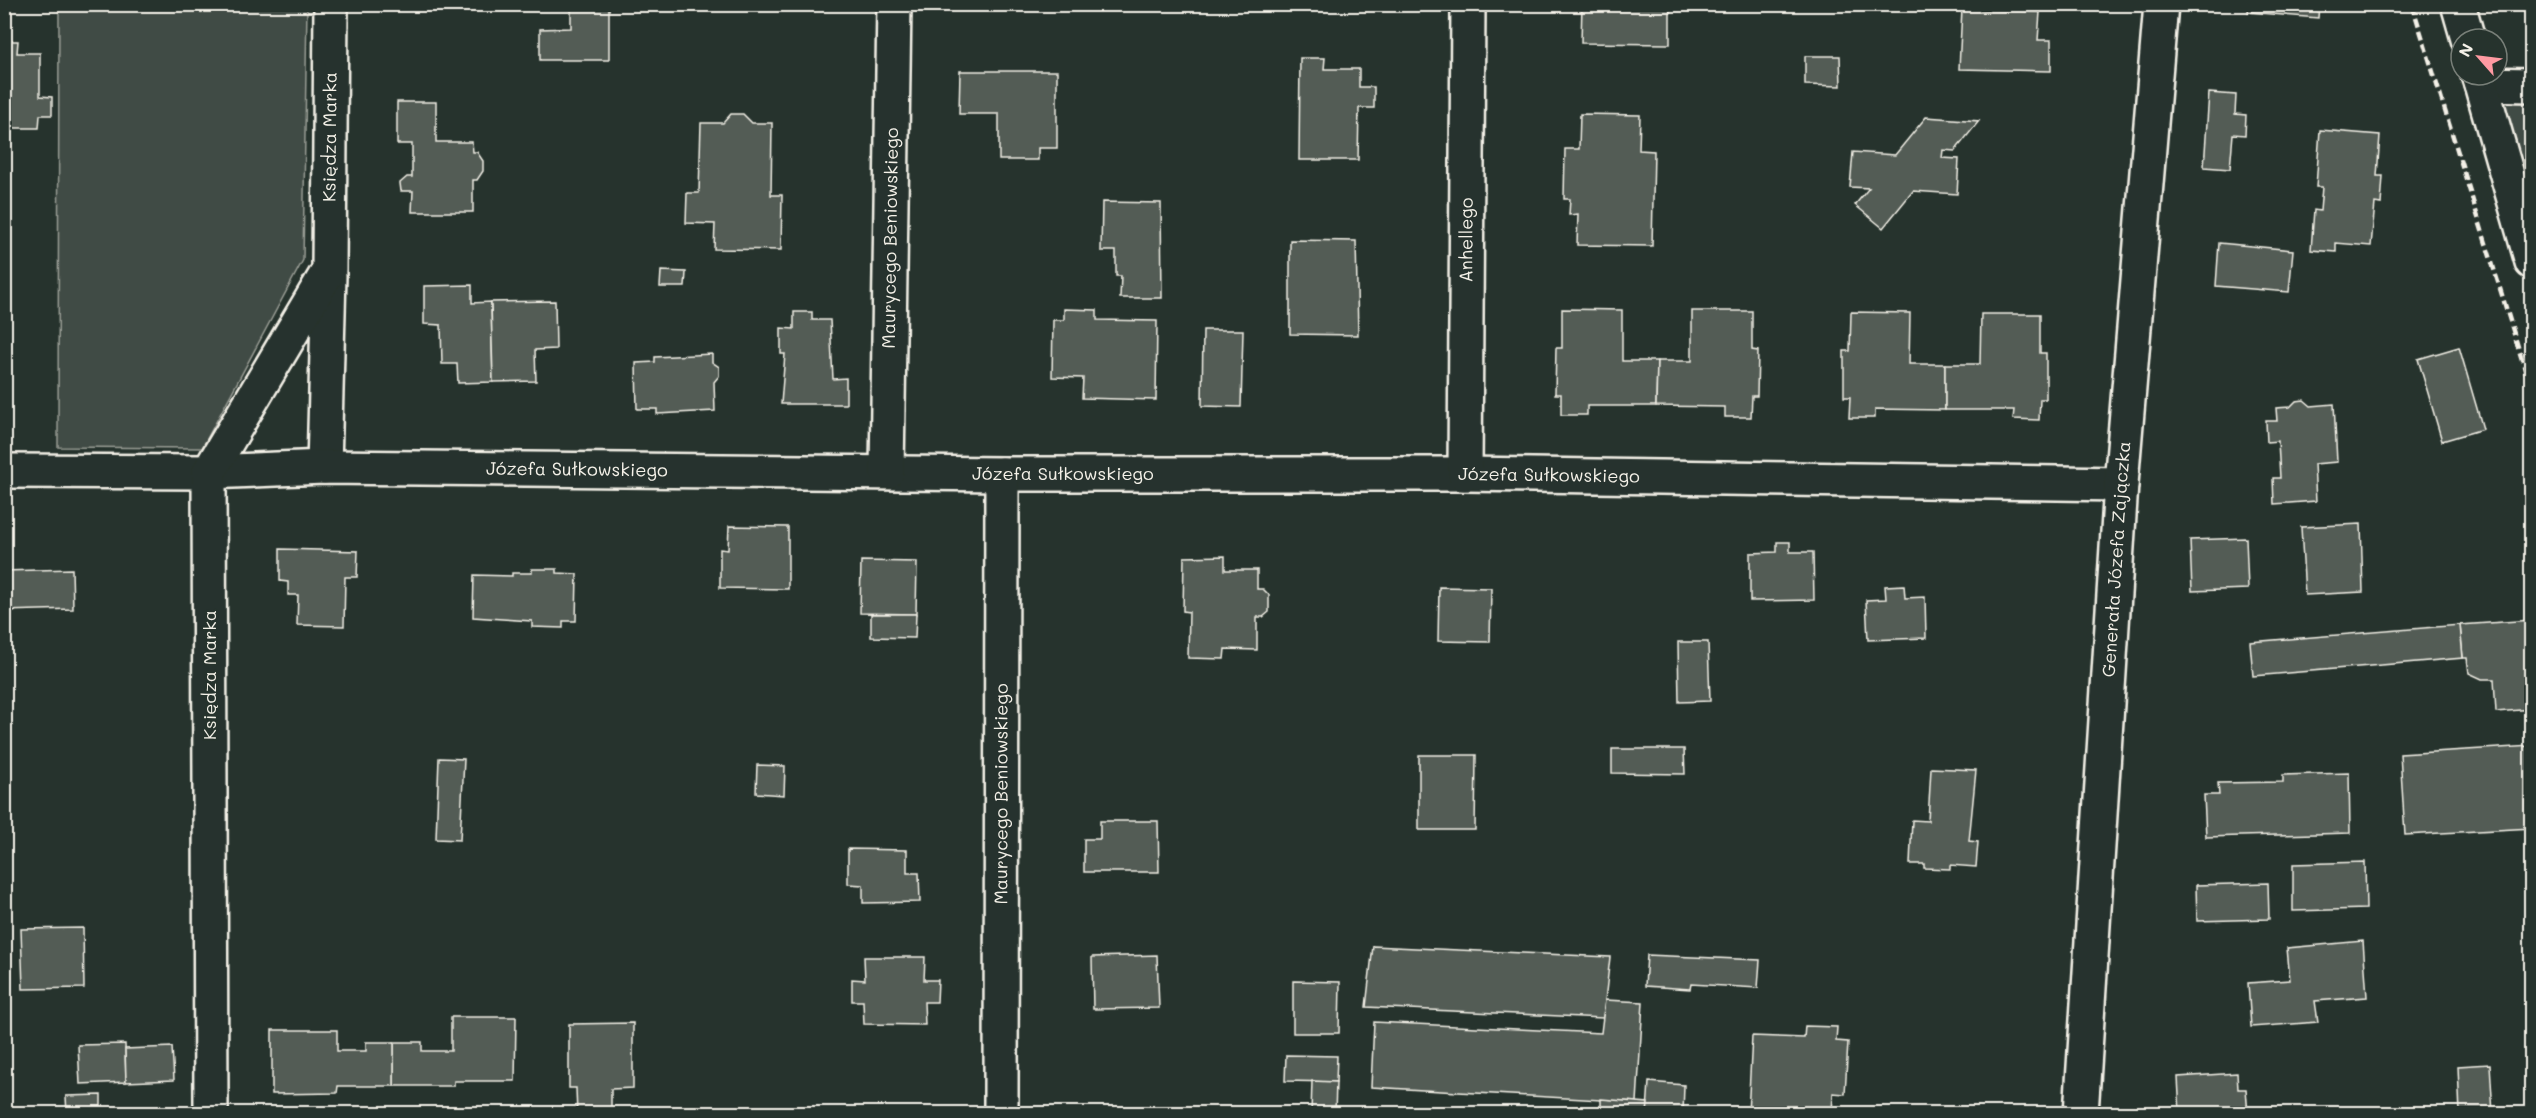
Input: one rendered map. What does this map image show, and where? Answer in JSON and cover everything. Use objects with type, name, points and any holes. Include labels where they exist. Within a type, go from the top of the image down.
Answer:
[{"type":"street","name":"Księdza Marka","points":[[324,467],[329,270],[331,4]]},
{"type":"street","name":"Maurycego Beniowskiego","points":[[887,471],[894,4]]},
{"type":"street","name":"Anhellego","points":[[1465,474],[1468,4]]},
{"type":"street","name":"Generała Józefa Zajączka","points":[[2080,1113],[2121,484],[2161,4]]},
{"type":"street","points":[[2458,4],[2465,27]]},
{"type":"street","points":[[2509,83],[2532,85]]},
{"type":"street","points":[[2482,87],[2532,262]]},
{"type":"street","points":[[209,472],[329,270]]},
{"type":"street","name":"Józefa Sułkowskiego","points":[[4,471],[209,472],[324,467],[887,471],[1002,474],[1465,474],[2121,484]]},
{"type":"street","name":"Księdza Marka","points":[[209,472],[211,1113]]},
{"type":"street","name":"Maurycego Beniowskiego","points":[[1000,1113],[1002,474]]},
{"type":"shaded area","points":[[59,5],[307,5],[303,260],[202,448],[58,447]]},
{"type":"shaded area","points":[[2497,102],[2531,102],[2531,222]]},
{"type":"building","points":[[571,4],[609,4],[609,60],[540,60],[540,29],[571,28]]},
{"type":"building","points":[[1582,4],[1670,4],[1670,44],[1581,43]]},
{"type":"building","points":[[1962,4],[2040,4],[2040,12],[1962,9]]},
{"type":"building","points":[[2249,4],[2319,4],[2318,18],[2248,12]]},
{"type":"building","points":[[1962,9],[2040,12],[2038,40],[2051,40],[2051,71],[1959,69]]},
{"type":"building","points":[[4,41],[18,41],[17,53],[40,53],[40,96],[52,97],[52,115],[40,115],[39,128],[4,128]]},
{"type":"building","points":[[1805,56],[1840,56],[1841,86],[1805,85]]},
{"type":"building","points":[[1300,58],[1325,58],[1324,69],[1359,69],[1359,87],[1374,87],[1374,108],[1359,108],[1358,160],[1299,160]]},
{"type":"building","points":[[960,71],[1057,71],[1057,148],[1038,148],[1038,160],[999,160],[999,114],[959,114]]},
{"type":"building","points":[[2209,93],[2236,95],[2235,114],[2246,115],[2245,135],[2233,134],[2230,169],[2204,167]]},
{"type":"building","points":[[397,102],[436,102],[436,142],[472,142],[473,152],[477,152],[483,161],[483,171],[477,180],[473,180],[473,212],[412,212],[413,191],[401,191],[400,183],[407,177],[412,177],[412,144],[397,144]]},
{"type":"building","points":[[731,114],[743,114],[752,123],[772,123],[771,195],[782,195],[781,250],[714,249],[715,224],[686,223],[687,193],[699,193],[701,123],[723,123]]},
{"type":"building","points":[[1580,114],[1640,115],[1639,150],[1654,151],[1652,246],[1577,245],[1578,214],[1569,215],[1570,199],[1564,199],[1565,149],[1579,149]]},
{"type":"building","points":[[1926,117],[1979,121],[1955,151],[1943,150],[1942,158],[1959,159],[1957,194],[1913,191],[1883,228],[1855,205],[1869,188],[1850,187],[1853,152],[1895,155]]},
{"type":"building","points":[[2320,130],[2380,135],[2377,176],[2383,176],[2381,204],[2375,203],[2371,246],[2336,243],[2336,252],[2311,250],[2314,210],[2320,211],[2322,187],[2316,187]]},
{"type":"building","points":[[1102,202],[1161,203],[1162,298],[1120,298],[1121,276],[1116,276],[1116,251],[1101,251]]},
{"type":"building","points":[[1290,240],[1356,241],[1358,335],[1290,334]]},
{"type":"building","points":[[2219,243],[2293,250],[2289,292],[2216,286]]},
{"type":"building","points":[[661,271],[686,272],[685,287],[660,287]]},
{"type":"building","points":[[472,285],[472,303],[491,302],[493,382],[458,383],[457,364],[442,364],[441,325],[424,324],[424,286]]},
{"type":"building","points":[[555,301],[556,349],[535,350],[536,381],[493,382],[491,302]]},
{"type":"building","points":[[1064,309],[1097,310],[1097,320],[1157,321],[1156,400],[1082,398],[1083,378],[1052,377],[1053,320],[1064,320]]},
{"type":"building","points":[[1562,309],[1622,310],[1622,361],[1657,361],[1656,406],[1587,406],[1587,415],[1561,415],[1561,394],[1555,394],[1556,348],[1562,348]]},
{"type":"building","points":[[1692,311],[1752,311],[1752,350],[1758,351],[1757,396],[1752,396],[1751,417],[1725,417],[1725,407],[1656,406],[1657,361],[1692,361]]},
{"type":"building","points":[[794,312],[812,312],[812,320],[830,320],[833,379],[846,378],[846,404],[781,404],[785,354],[781,354],[781,328],[794,329]]},
{"type":"building","points":[[1851,312],[1910,313],[1909,364],[1945,364],[1945,410],[1875,409],[1875,418],[1849,418],[1850,397],[1844,397],[1844,351],[1850,351]]},
{"type":"building","points":[[1981,314],[2040,314],[2040,353],[2046,353],[2046,399],[2040,399],[2039,420],[2013,419],[2014,410],[1945,410],[1945,364],[1980,364]]},
{"type":"building","points":[[1203,330],[1243,330],[1241,407],[1202,406]]},
{"type":"building","points":[[2459,347],[2483,429],[2442,441],[2418,359]]},
{"type":"building","points":[[712,354],[712,362],[719,367],[719,376],[714,382],[715,411],[657,414],[657,409],[637,409],[636,363],[655,362],[655,357]]},
{"type":"building","points":[[2304,400],[2311,406],[2334,404],[2337,462],[2314,464],[2316,501],[2274,504],[2273,478],[2280,478],[2278,441],[2267,442],[2266,421],[2277,421],[2276,408],[2290,407],[2296,401]]},
{"type":"building","points":[[2361,524],[2363,592],[2305,595],[2301,527]]},
{"type":"building","points":[[729,526],[788,527],[788,589],[720,588],[720,549],[728,550]]},
{"type":"building","points":[[2246,538],[2248,589],[2192,591],[2190,540]]},
{"type":"building","points":[[1777,542],[1790,542],[1790,552],[1813,552],[1814,600],[1750,601],[1750,553],[1777,552]]},
{"type":"building","points":[[280,549],[358,551],[357,577],[345,577],[344,626],[297,625],[298,595],[288,595],[288,582],[280,581]]},
{"type":"building","points":[[1225,556],[1225,570],[1257,570],[1257,589],[1263,589],[1269,595],[1269,612],[1263,617],[1257,617],[1257,650],[1225,649],[1224,659],[1188,658],[1189,612],[1183,611],[1184,557]]},
{"type":"building","points":[[861,561],[917,562],[916,614],[860,613]]},
{"type":"building","points":[[72,569],[73,609],[4,611],[4,571]]},
{"type":"building","points":[[532,569],[557,569],[557,573],[577,574],[576,621],[563,621],[563,628],[532,627],[532,621],[473,617],[474,575],[512,576],[512,573],[532,573]]},
{"type":"building","points":[[1904,585],[1905,598],[1925,597],[1926,638],[1868,640],[1866,600],[1886,599],[1885,586]]},
{"type":"building","points":[[1439,587],[1491,588],[1490,642],[1438,641]]},
{"type":"building","points":[[871,614],[916,614],[915,638],[871,637]]},
{"type":"building","points":[[2532,620],[2532,709],[2496,712],[2494,679],[2482,679],[2469,673],[2467,658],[2463,658],[2460,625]]},
{"type":"building","points":[[2460,625],[2463,658],[2253,676],[2250,642]]},
{"type":"building","points":[[1678,642],[1708,642],[1710,701],[1679,702]]},
{"type":"building","points":[[2532,746],[2532,828],[2405,835],[2400,754]]},
{"type":"building","points":[[1612,749],[1684,749],[1685,774],[1612,773]]},
{"type":"building","points":[[1419,755],[1476,755],[1475,830],[1419,830]]},
{"type":"building","points":[[439,758],[464,759],[460,840],[436,839]]},
{"type":"building","points":[[757,765],[785,766],[784,795],[756,793]]},
{"type":"building","points":[[1931,768],[1976,770],[1969,841],[1978,842],[1976,867],[1950,865],[1950,869],[1924,868],[1924,864],[1910,864],[1912,820],[1928,821]]},
{"type":"building","points":[[2349,773],[2350,833],[2206,837],[2204,795],[2219,795],[2218,783],[2283,782],[2283,775]]},
{"type":"building","points":[[1100,821],[1158,821],[1159,872],[1084,872],[1084,839],[1100,839]]},
{"type":"building","points":[[848,849],[907,850],[907,873],[919,873],[920,902],[863,903],[863,885],[848,884]]},
{"type":"building","points":[[2365,862],[2366,909],[2293,911],[2293,864]]},
{"type":"building","points":[[2268,883],[2269,919],[2197,921],[2196,885]]},
{"type":"building","points":[[83,928],[84,988],[23,989],[21,929]]},
{"type":"building","points":[[2363,941],[2367,997],[2315,1001],[2318,1022],[2251,1027],[2248,983],[2290,980],[2287,948]]},
{"type":"building","points":[[1373,946],[1610,957],[1603,1018],[1366,1007]]},
{"type":"building","points":[[1157,955],[1159,1008],[1093,1009],[1092,957]]},
{"type":"building","points":[[1647,955],[1760,960],[1758,988],[1691,984],[1690,989],[1645,986]]},
{"type":"building","points":[[864,957],[925,957],[924,980],[938,980],[937,1002],[924,1002],[925,1025],[864,1024],[863,1001],[852,1001],[852,979],[865,980]]},
{"type":"building","points":[[1293,981],[1340,982],[1339,1033],[1293,1033]]},
{"type":"building","points":[[1605,1000],[1643,1002],[1637,1102],[1371,1087],[1374,1022],[1601,1033]]},
{"type":"building","points":[[451,1017],[516,1017],[515,1081],[454,1081],[454,1086],[394,1086],[394,1042],[422,1042],[422,1051],[451,1051]]},
{"type":"building","points":[[633,1023],[633,1088],[611,1089],[611,1114],[577,1114],[576,1088],[569,1088],[569,1024]]},
{"type":"building","points":[[1805,1026],[1837,1027],[1836,1041],[1848,1042],[1845,1094],[1833,1093],[1832,1114],[1748,1114],[1752,1036],[1804,1038]]},
{"type":"building","points":[[272,1030],[337,1030],[337,1051],[366,1051],[366,1042],[394,1042],[394,1086],[338,1086],[337,1093],[272,1094]]},
{"type":"building","points":[[125,1044],[126,1082],[80,1084],[78,1045]]},
{"type":"building","points":[[172,1047],[174,1080],[126,1082],[125,1049]]},
{"type":"building","points":[[1286,1055],[1337,1056],[1336,1082],[1285,1081]]},
{"type":"building","points":[[2490,1064],[2493,1114],[2460,1114],[2458,1066]]},
{"type":"building","points":[[2237,1073],[2238,1089],[2246,1089],[2248,1114],[2180,1114],[2178,1077]]},
{"type":"building","points":[[1312,1081],[1336,1082],[1335,1114],[1311,1114]]},
{"type":"building","points":[[1649,1082],[1684,1085],[1683,1114],[1647,1111]]},
{"type":"building","points":[[101,1095],[101,1114],[67,1114],[66,1096]]},
{"type":"building","points":[[1601,1099],[1648,1103],[1647,1114],[1601,1114]]},
{"type":"railway","points":[[2412,4],[2532,392]]}]
